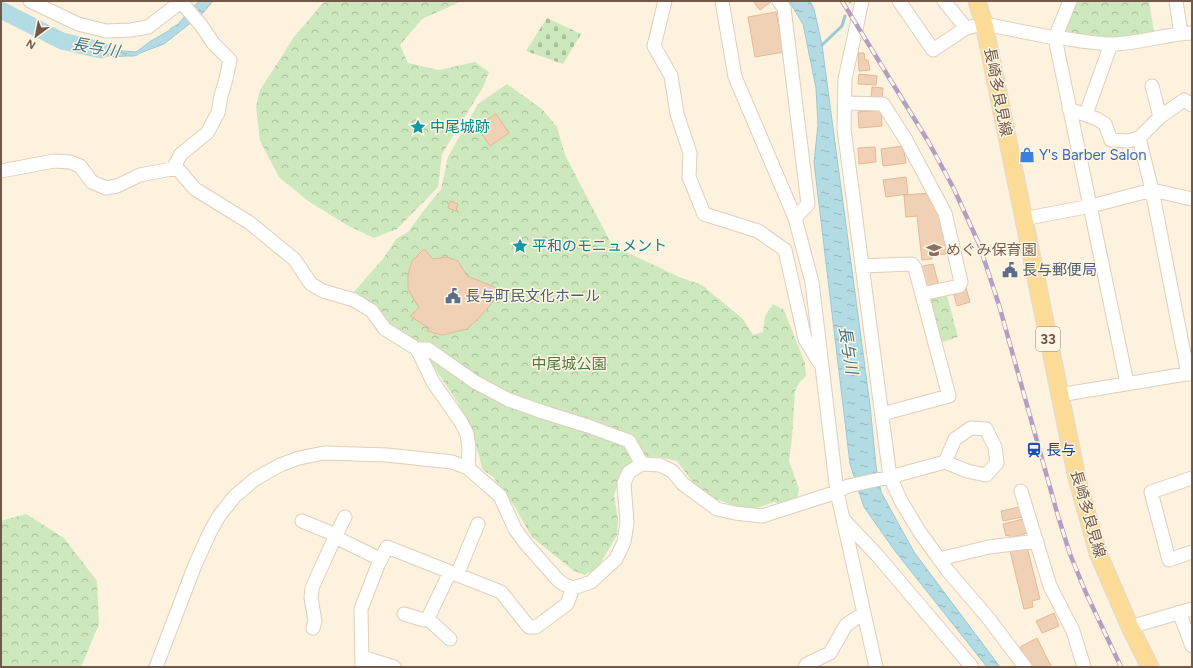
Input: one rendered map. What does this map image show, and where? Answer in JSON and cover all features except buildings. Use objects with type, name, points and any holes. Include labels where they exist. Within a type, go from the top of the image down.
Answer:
[{"type":"main road","name":"長崎多良見線","points":[[976,1],[984,24],[1077,478],[1098,554],[1130,627],[1150,667]]},
{"type":"street","points":[[30,1],[78,24],[106,31],[131,30],[148,27],[182,2],[202,25],[213,43],[230,60],[218,112],[207,133],[181,154],[176,163],[177,168],[195,189],[250,223],[294,259],[311,284],[323,291],[354,300],[372,311],[385,329],[417,349],[428,349],[475,382],[509,400],[628,441],[642,464]]},
{"type":"street","points":[[665,1],[654,46],[671,76],[677,114],[690,153],[689,177],[704,214],[758,231],[785,250],[805,339],[822,366]]},
{"type":"street","points":[[722,1],[735,77],[795,218],[812,282],[822,366],[843,489],[843,518],[876,667]]},
{"type":"street","points":[[779,1],[784,8],[808,204],[795,218]]},
{"type":"street","points":[[899,1],[933,50],[966,28],[984,24],[1056,38],[1103,44],[1186,33],[1176,1]]},
{"type":"street","points":[[944,1],[966,28]]},
{"type":"street","points":[[1070,1],[1056,38],[1127,383]]},
{"type":"street","points":[[861,2],[845,79],[844,129],[890,477],[915,525],[939,559],[989,619],[1025,667]]},
{"type":"street","points":[[1086,114],[1111,44]]},
{"type":"street","points":[[1152,86],[1160,116]]},
{"type":"street","points":[[1070,109],[1086,114],[1105,124],[1111,140],[1128,141],[1139,138],[1160,116],[1184,100],[1192,105]]},
{"type":"street","points":[[845,103],[883,104],[906,140],[945,213],[961,282],[959,286],[922,294]]},
{"type":"street","points":[[1059,395],[1190,373],[1152,190],[1139,138]]},
{"type":"street","points":[[1,171],[54,161],[70,162],[80,166],[92,182],[106,188],[117,186],[140,175],[177,168]]},
{"type":"street","points":[[1023,219],[1091,206],[1152,190],[1192,198]]},
{"type":"street","points":[[862,266],[912,264],[916,268],[949,396],[882,414]]},
{"type":"street","points":[[417,349],[432,382],[461,422],[467,434],[469,448],[468,468]]},
{"type":"street","points":[[156,667],[195,565],[219,516],[235,496],[255,479],[280,465],[299,458],[324,453],[387,455],[452,462],[468,468],[500,496],[515,529],[526,544],[558,580],[573,588],[591,582],[616,559],[624,542],[627,523],[624,483],[630,472],[642,464],[660,465],[672,471],[684,484],[717,509],[762,516],[843,489],[945,462]]},
{"type":"street","points":[[1192,478],[1151,492],[1169,560],[1192,552]]},
{"type":"street","points":[[1021,491],[1050,586],[1073,631],[1084,667]]},
{"type":"street","points":[[313,628],[315,621],[311,598],[312,588],[345,517]]},
{"type":"street","points":[[843,518],[877,555],[972,667]]},
{"type":"street","points":[[302,520],[380,559]]},
{"type":"street","points":[[404,614],[424,620],[427,618],[454,574],[478,524]]},
{"type":"street","points":[[939,559],[989,547],[1037,541]]},
{"type":"street","points":[[394,667],[362,662],[361,609],[380,559],[387,546],[501,592],[529,627],[536,627],[567,604],[573,588]]},
{"type":"street","points":[[1130,627],[1186,611],[1192,646]]},
{"type":"street","points":[[805,667],[807,664],[830,653],[846,625],[864,613]]},
{"type":"street","points":[[427,618],[450,639]]},
{"type":"green space","points":[[328,1],[462,1],[422,19],[400,45],[408,63],[439,70],[475,62],[489,72],[483,87],[442,154],[438,187],[397,229],[374,238],[347,225],[308,201],[279,177],[260,141],[256,106],[260,90],[294,37],[323,3]]},
{"type":"green space","points":[[1076,1],[1149,1],[1154,32],[1098,41],[1064,30]]},
{"type":"green space","points":[[547,18],[581,34],[563,64],[526,51]]},
{"type":"green space","name":"中尾城公園","points":[[507,84],[542,109],[557,127],[565,155],[612,245],[679,277],[702,285],[743,319],[753,335],[763,332],[765,316],[773,304],[784,310],[805,363],[806,376],[800,382],[795,391],[789,461],[799,489],[797,498],[781,505],[774,502],[748,511],[706,495],[691,480],[677,461],[660,457],[644,457],[621,476],[614,495],[618,520],[617,535],[598,567],[585,575],[574,571],[532,537],[515,507],[493,477],[482,469],[479,455],[458,403],[426,355],[374,321],[352,294],[383,259],[396,239],[408,232],[441,189],[448,157],[478,104]]},
{"type":"green space","points":[[946,292],[958,337],[939,343],[926,298]]},
{"type":"green space","points":[[26,514],[64,538],[97,581],[99,624],[81,667],[1,667],[1,521]]},
{"type":"water","points":[[199,1],[213,1],[202,14],[164,44],[137,55],[104,55],[75,43],[112,50],[136,52],[177,25]]},
{"type":"water","points":[[789,1],[810,1],[814,9],[822,45],[870,405],[876,466],[881,492],[914,552],[1000,667],[987,667],[895,551],[864,507],[850,464],[814,162],[818,125],[816,88],[803,24]]},
{"type":"waterway","name":"長与川","points":[[1,10],[62,41],[101,50]]},
{"type":"waterway","points":[[822,45],[842,26],[845,16]]},
{"type":"railway","points":[[842,1],[928,141],[954,189],[979,244],[999,305],[1070,554],[1086,593],[1121,667]]},
{"type":"place","name":"中尾城跡","points":[[418,127]]},
{"type":"place","name":"Y's Barber Salon","points":[[1027,155]]},
{"type":"place","name":"平和のモニュメント","points":[[520,246]]},
{"type":"place","name":"めぐみ保育園","points":[[934,250]]},
{"type":"place","name":"長与郵便局","points":[[1010,270]]},
{"type":"place","name":"長与町民文化ホール","points":[[453,296]]},
{"type":"place","name":"長与","points":[[1034,450]]}]
